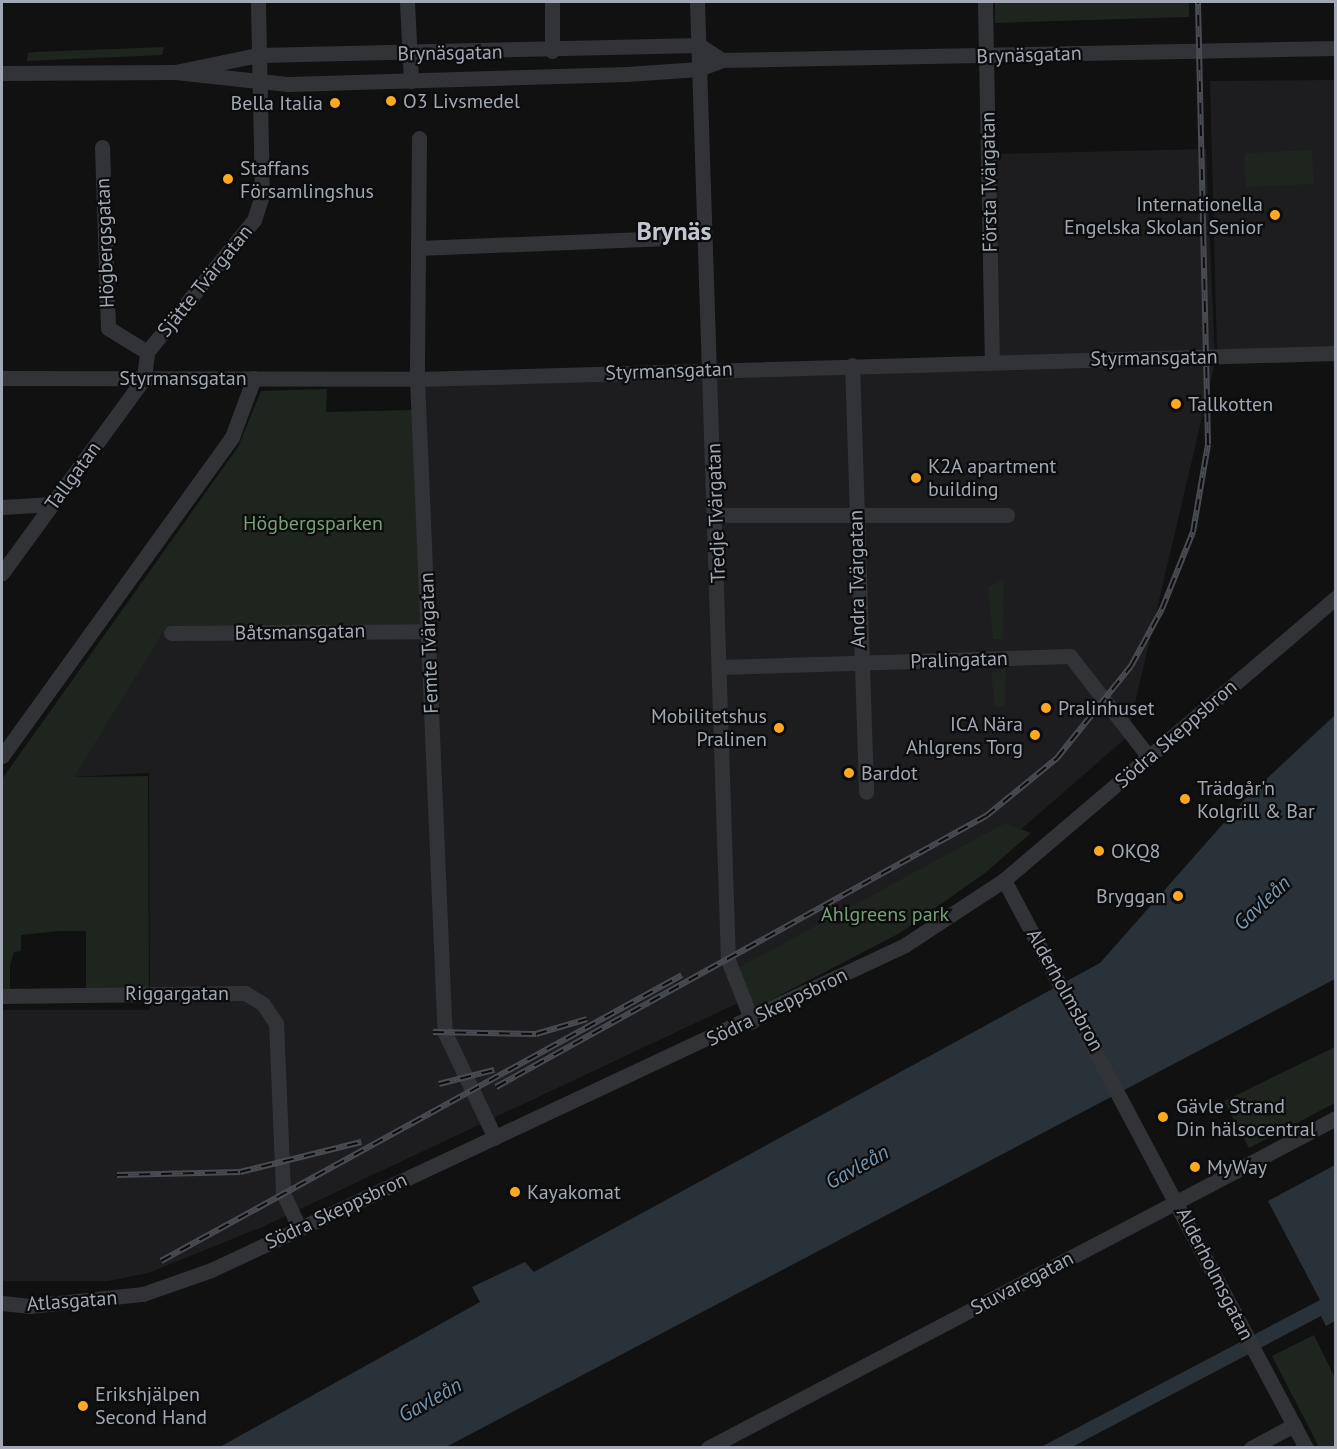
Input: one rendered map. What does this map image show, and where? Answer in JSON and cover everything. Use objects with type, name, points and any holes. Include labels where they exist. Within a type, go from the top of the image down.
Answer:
[{"type":"street","name":"Sjätte Tvärgatan","points":[[144,378],[147,351],[254,220],[262,196],[258,2]]},
{"type":"street","points":[[407,2],[411,81]]},
{"type":"street","points":[[552,2],[552,51]]},
{"type":"street","name":"Tredje Tvärgatan","points":[[697,2],[712,369],[728,960],[752,1021]]},
{"type":"street","name":"Första Tvärgatan","points":[[985,2],[992,362]]},
{"type":"street","name":"Brynäsgatan","points":[[175,72],[258,55],[552,51],[699,45]]},
{"type":"street","points":[[699,45],[722,60]]},
{"type":"street","name":"Brynäsgatan","points":[[2,73],[175,72],[258,84],[411,81],[699,69],[722,60],[1335,48]]},
{"type":"street","name":"Femte Tvärgatan","points":[[419,138],[417,379],[445,1034],[495,1138]]},
{"type":"street","name":"Högbergsgatan","points":[[102,147],[108,328],[147,351]]},
{"type":"street","points":[[418,248],[663,238]]},
{"type":"street","name":"Styrmansgatan","points":[[2,378],[417,379],[1335,352]]},
{"type":"street","name":"Andra Tvärgatan","points":[[852,365],[866,792]]},
{"type":"street","name":"Tallgatan","points":[[2,573],[144,378]]},
{"type":"street","points":[[2,756],[232,437],[254,378]]},
{"type":"street","points":[[2,507],[53,504]]},
{"type":"street","points":[[716,515],[856,513],[1007,515]]},
{"type":"street","name":"Södra Skeppsbron","points":[[143,1294],[211,1270],[299,1227],[752,1021],[905,945],[1004,880],[1335,597]]},
{"type":"street","name":"Båtsmansgatan","points":[[171,633],[429,630]]},
{"type":"street","name":"Pralingatan","points":[[720,667],[1070,656],[1149,757]]},
{"type":"street","name":"Alderholmsbron","points":[[1004,880],[1125,1099]]},
{"type":"street","name":"Riggargatan","points":[[2,996],[245,993],[263,1004],[276,1023],[284,1193],[299,1227]]},
{"type":"street","name":"Alderholmsgatan","points":[[1125,1099],[1306,1448]]},
{"type":"street","name":"Stuvaregatan","points":[[708,1448],[1335,1118]]},
{"type":"street","name":"Atlasgatan","points":[[2,1303],[41,1305],[143,1294]]},
{"type":"street","points":[[1251,1448],[1294,1425]]},
{"type":"shaded area","name":"Internationella Engelska Skolan Senior","points":[[1335,80],[1335,348],[1217,351],[1210,81]]},
{"type":"shaded area","points":[[1206,149],[1215,362],[1127,737],[1011,838],[772,987],[260,1228],[148,1273],[108,1281],[2,1281],[2,1010],[150,1010],[149,773],[73,777],[165,628],[421,627],[422,384],[997,365],[995,154]]},
{"type":"green space","points":[[995,2],[1189,2],[1189,17],[995,23]]},
{"type":"green space","points":[[164,47],[162,55],[27,61],[28,53],[35,52]]},
{"type":"green space","points":[[1312,150],[1314,184],[1246,187],[1244,153]]},
{"type":"green space","name":"Högbergsparken","points":[[327,389],[326,412],[412,410],[421,627],[165,629],[74,777],[148,776],[149,993],[86,993],[86,931],[59,931],[21,935],[21,951],[14,952],[10,965],[10,996],[2,996],[2,779],[238,447],[261,391]]},
{"type":"green space","points":[[1004,580],[1003,639],[993,639],[988,587]]},
{"type":"green space","points":[[1006,667],[1005,706],[995,707],[991,673]]},
{"type":"green space","name":"Ahlgreens park","points":[[1005,823],[1031,833],[985,873],[900,933],[755,1008],[736,969]]},
{"type":"green space","points":[[1335,1047],[1335,1103],[1249,1148],[1224,1101]]},
{"type":"green space","points":[[1314,1335],[1335,1378],[1335,1447],[1319,1447],[1272,1356]]},
{"type":"water","name":"Gavleån","points":[[1335,715],[1335,979],[446,1447],[218,1448],[480,1302],[472,1287],[525,1262],[534,1272],[1100,963],[1245,799]]},
{"type":"water","points":[[1335,1165],[1335,1321],[1326,1326],[1321,1316],[1072,1447],[1039,1448],[1320,1300],[1268,1201]]},
{"type":"railway","points":[[496,1087],[986,816],[1057,758],[1131,666],[1162,609],[1193,532],[1208,444],[1198,2]]},
{"type":"railway","points":[[161,1261],[682,975]]},
{"type":"railway","points":[[433,1032],[536,1034],[587,1019]]},
{"type":"railway","points":[[439,1084],[494,1070]]},
{"type":"railway","points":[[117,1175],[240,1172],[361,1142]]},
{"type":"place","name":"O3 Livsmedel","points":[[391,101]]},
{"type":"place","name":"Bella Italia","points":[[335,103]]},
{"type":"place","name":"Staffans Församlingshus","points":[[228,179]]},
{"type":"place","name":"Internationella Engelska Skolan Senior","points":[[1275,215]]},
{"type":"place","name":"Tallkotten","points":[[1176,404]]},
{"type":"place","name":"K2A apartment building","points":[[916,478]]},
{"type":"place","name":"Pralinhuset","points":[[1046,708]]},
{"type":"place","name":"Mobilitetshus Pralinen","points":[[779,728]]},
{"type":"place","name":"ICA Nära Ahlgrens Torg","points":[[1035,735]]},
{"type":"place","name":"Bardot","points":[[849,773]]},
{"type":"place","name":"Trädgår'n Kolgrill & Bar","points":[[1185,799]]},
{"type":"place","name":"OKQ8","points":[[1099,851]]},
{"type":"place","name":"Bryggan","points":[[1178,896]]},
{"type":"place","name":"Gävle Strand Din hälsocentral","points":[[1163,1117]]},
{"type":"place","name":"MyWay","points":[[1195,1167]]},
{"type":"place","name":"Kayakomat","points":[[515,1192]]},
{"type":"place","name":"Erikshjälpen Second Hand","points":[[83,1406]]},
{"type":"district","name":"Brynäs","points":[[674,231]]}]
